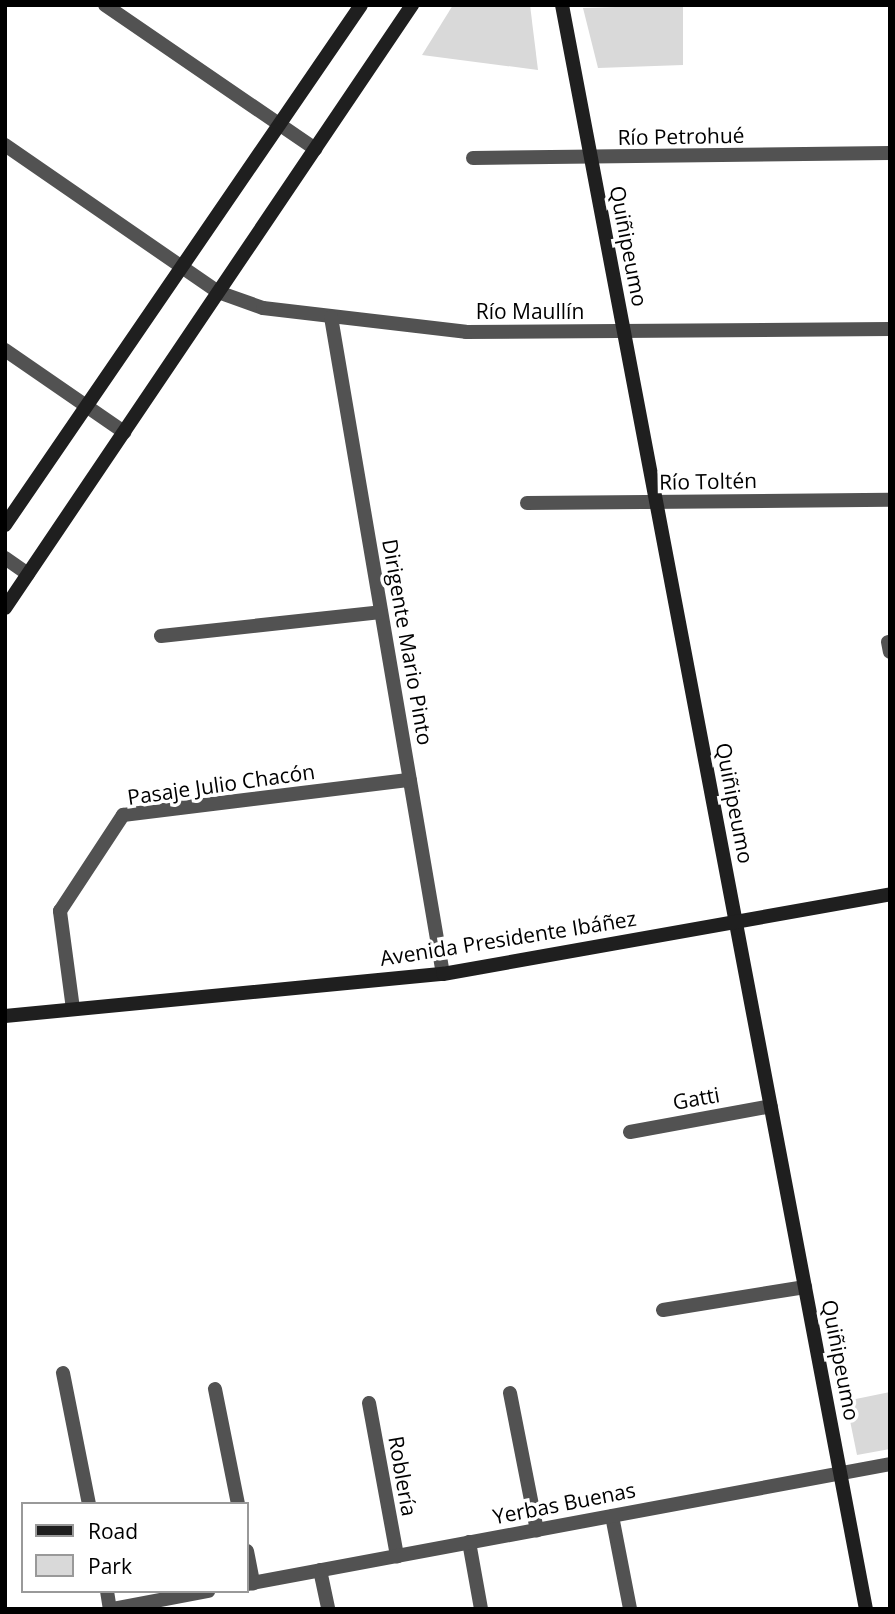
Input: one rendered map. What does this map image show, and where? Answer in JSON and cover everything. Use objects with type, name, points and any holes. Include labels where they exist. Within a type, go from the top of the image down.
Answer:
[{"type":"street","points":[[104,5],[315,149]]},
{"type":"street","points":[[5,525],[361,5]]},
{"type":"street","points":[[5,608],[412,5]]},
{"type":"street","name":"Quiñipeumo","points":[[562,5],[866,1609]]},
{"type":"street","name":"Río Maullín","points":[[5,145],[218,292],[263,308],[466,332],[890,329]]},
{"type":"street","name":"Río Petrohué","points":[[473,158],[890,153]]},
{"type":"street","name":"Dirigente Mario Pinto","points":[[331,317],[443,974]]},
{"type":"street","points":[[5,350],[124,432]]},
{"type":"street","name":"Río Toltén","points":[[527,503],[890,500]]},
{"type":"street","points":[[5,558],[28,574]]},
{"type":"street","points":[[161,636],[381,612]]},
{"type":"street","name":"Pasaje Julio Chacón","points":[[72,1009],[60,911],[123,815],[410,780]]},
{"type":"street","name":"Avenida Presidente Ibáñez","points":[[5,1016],[443,974],[890,894]]},
{"type":"street","name":"Gatti","points":[[629,1132],[771,1107]]},
{"type":"street","points":[[663,1310],[805,1287]]},
{"type":"street","points":[[63,1373],[89,1502]]},
{"type":"street","points":[[215,1389],[238,1502]]},
{"type":"street","points":[[510,1392],[537,1530]]},
{"type":"street","name":"Roblería","points":[[369,1403],[397,1556]]},
{"type":"street","name":"Yerbas Buenas","points":[[250,1584],[890,1464]]},
{"type":"street","points":[[612,1516],[630,1609]]},
{"type":"street","points":[[468,1542],[481,1609]]},
{"type":"street","points":[[248,1562],[250,1584]]},
{"type":"street","points":[[320,1570],[328,1609]]},
{"type":"street","points":[[112,1609],[175,1603],[202,1593]]},
{"type":"green space","points":[[453,5],[530,5],[538,70],[422,55]]},
{"type":"green space","points":[[683,5],[683,65],[598,68],[583,8]]},
{"type":"green space","points":[[890,1392],[890,1449],[857,1455],[846,1401]]}]
